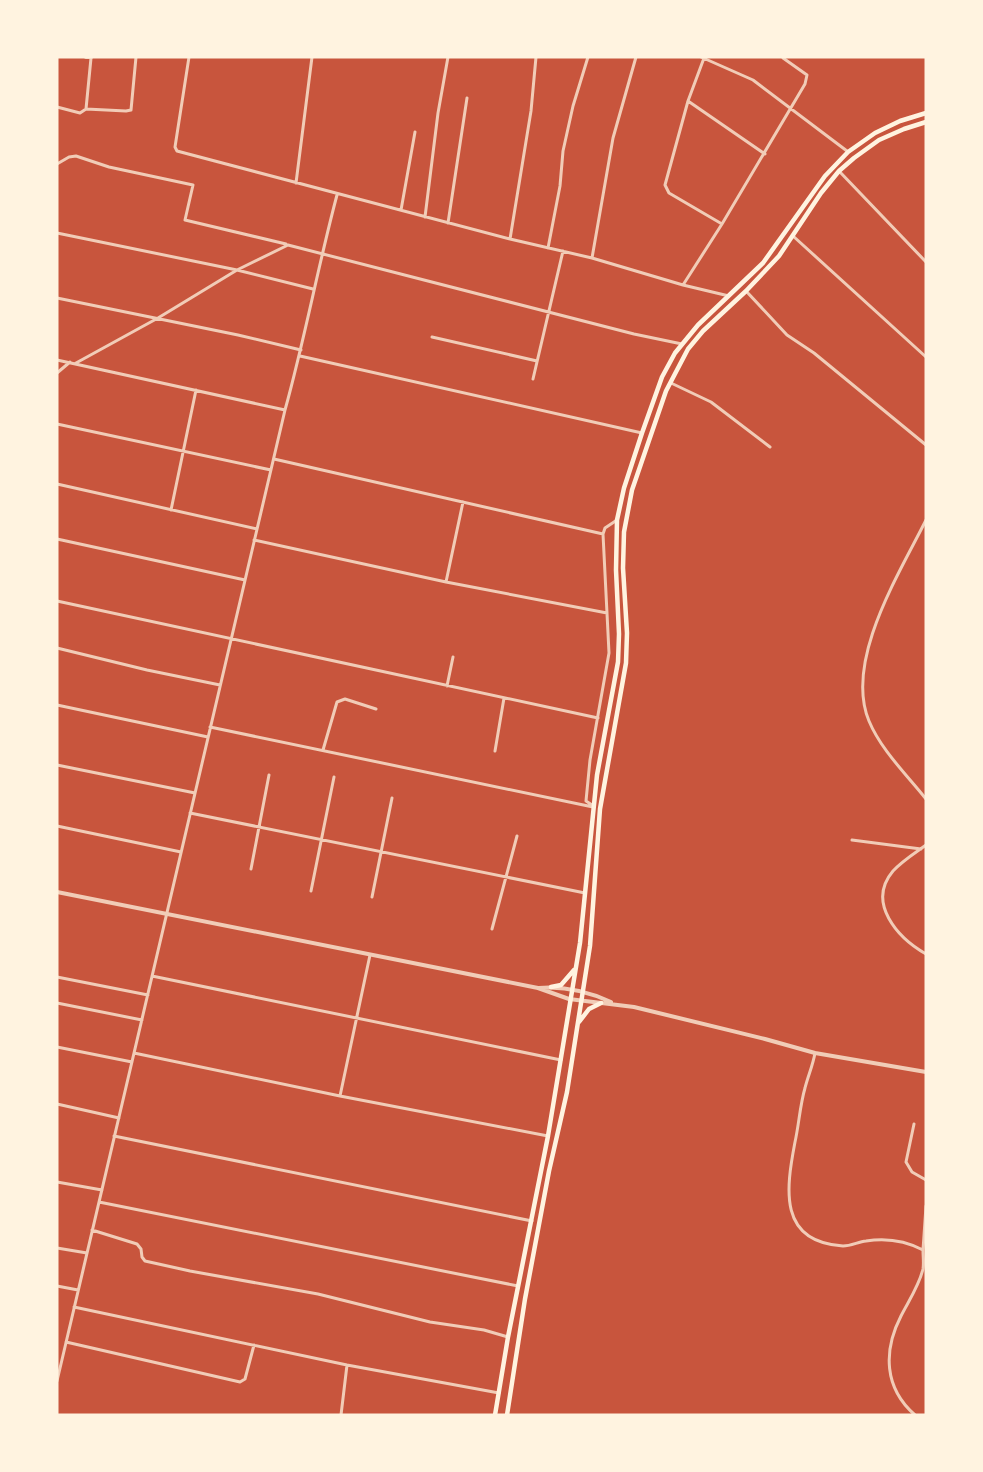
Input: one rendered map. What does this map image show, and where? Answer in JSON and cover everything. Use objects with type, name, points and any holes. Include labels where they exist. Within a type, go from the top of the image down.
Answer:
[{"type":"main road","points":[[495,1415],[548,1136],[576,964],[597,775],[618,662],[617,520],[624,488],[642,433],[662,377],[682,344],[698,325],[763,263],[816,187],[848,152],[887,127],[926,113]]},
{"type":"main road","points":[[507,1415],[525,1299],[549,1171],[567,1092],[590,946],[600,809],[626,663],[627,633],[623,568],[625,524],[633,490],[669,382],[694,341],[774,262],[821,193],[839,171],[879,141],[904,129],[925,123]]},
{"type":"main road","points":[[550,987],[564,983],[576,964]]},
{"type":"main road","points":[[577,1024],[589,1009],[601,1003]]},
{"type":"street","points":[[86,57],[91,57],[86,109]]},
{"type":"street","points":[[57,107],[80,113],[86,109],[130,110],[136,57]]},
{"type":"street","points":[[189,57],[175,147],[177,151],[337,195],[592,258],[729,296]]},
{"type":"street","points":[[296,183],[312,57]]},
{"type":"street","points":[[425,217],[438,113],[448,57]]},
{"type":"street","points":[[510,239],[531,111],[536,57]]},
{"type":"street","points":[[548,248],[560,186],[563,151],[573,106],[588,57]]},
{"type":"street","points":[[592,258],[613,138],[636,57]]},
{"type":"street","points":[[722,224],[666,190],[665,185],[702,58],[753,80],[848,152]]},
{"type":"street","points":[[683,285],[765,154],[805,84],[807,75],[783,58]]},
{"type":"street","points":[[448,223],[467,98]]},
{"type":"street","points":[[688,101],[765,154]]},
{"type":"street","points":[[401,210],[415,132]]},
{"type":"street","points":[[57,164],[76,156],[109,167],[193,185],[185,220],[634,334],[682,344]]},
{"type":"street","points":[[839,171],[926,262]]},
{"type":"street","points":[[57,1381],[337,195]]},
{"type":"street","points":[[57,233],[237,270],[314,289]]},
{"type":"street","points":[[793,236],[926,357]]},
{"type":"street","points":[[76,363],[158,318],[237,270],[288,245]]},
{"type":"street","points":[[533,379],[563,251]]},
{"type":"street","points":[[746,291],[787,335],[821,358],[926,445]]},
{"type":"street","points":[[57,298],[301,350]]},
{"type":"street","points":[[432,337],[537,361]]},
{"type":"street","points":[[300,356],[642,433]]},
{"type":"street","points":[[57,360],[285,410]]},
{"type":"street","points":[[57,373],[70,362]]},
{"type":"street","points":[[669,382],[711,402],[770,447]]},
{"type":"street","points":[[171,510],[196,390]]},
{"type":"street","points":[[57,424],[183,449],[271,470]]},
{"type":"street","points":[[273,459],[603,534]]},
{"type":"street","points":[[57,484],[257,529]]},
{"type":"street","points":[[446,582],[463,502]]},
{"type":"street","points":[[593,807],[586,801],[586,786],[609,653],[603,534],[605,528],[617,520]]},
{"type":"street","points":[[926,520],[872,635],[864,659],[862,676],[864,703],[870,723],[889,753],[926,799]]},
{"type":"street","points":[[57,539],[245,580]]},
{"type":"street","points":[[254,540],[607,614]]},
{"type":"street","points":[[57,601],[598,718]]},
{"type":"street","points":[[57,648],[220,685]]},
{"type":"street","points":[[447,686],[453,657]]},
{"type":"street","points":[[495,751],[504,698]]},
{"type":"street","points":[[323,750],[337,702],[345,699],[376,709]]},
{"type":"street","points":[[57,705],[208,737]]},
{"type":"street","points":[[210,728],[593,807]]},
{"type":"street","points":[[57,765],[195,793]]},
{"type":"street","points":[[251,869],[269,775]]},
{"type":"street","points":[[310,891],[334,777]]},
{"type":"street","points":[[372,897],[392,798]]},
{"type":"street","points":[[190,813],[585,893]]},
{"type":"street","points":[[57,826],[181,852]]},
{"type":"street","points":[[492,928],[517,836]]},
{"type":"street","points":[[852,840],[921,849]]},
{"type":"street","points":[[926,845],[891,873],[886,882],[883,897],[887,915],[893,926],[903,938],[926,954]]},
{"type":"street","points":[[57,892],[538,988],[569,999],[614,1004]]},
{"type":"street","points":[[340,1096],[370,955]]},
{"type":"street","points":[[152,976],[561,1060]]},
{"type":"street","points":[[57,977],[148,995]]},
{"type":"street","points":[[538,988],[550,987],[581,992],[614,1004],[815,1053],[926,1072]]},
{"type":"street","points":[[57,1003],[142,1020]]},
{"type":"street","points":[[57,1047],[132,1062]]},
{"type":"street","points":[[134,1053],[548,1136]]},
{"type":"street","points":[[815,1053],[805,1087],[788,1174],[788,1197],[792,1217],[798,1227],[819,1240],[843,1246],[865,1241],[899,1241],[923,1251]]},
{"type":"street","points":[[57,1104],[119,1118]]},
{"type":"street","points":[[914,1124],[906,1162],[912,1172],[926,1180]]},
{"type":"street","points":[[114,1136],[532,1221]]},
{"type":"street","points":[[57,1182],[102,1190]]},
{"type":"street","points":[[99,1202],[519,1287]]},
{"type":"street","points":[[915,1415],[896,1393],[889,1370],[891,1347],[899,1320],[914,1293],[922,1270],[926,1206]]},
{"type":"street","points":[[92,1230],[137,1244],[141,1249],[141,1257],[145,1261],[318,1294],[430,1322],[484,1330],[508,1337]]},
{"type":"street","points":[[57,1248],[87,1253]]},
{"type":"street","points":[[57,1286],[78,1290]]},
{"type":"street","points":[[74,1307],[347,1365],[499,1394]]},
{"type":"street","points":[[66,1342],[240,1382],[245,1379],[254,1345]]},
{"type":"street","points":[[57,1356],[63,1357]]},
{"type":"street","points":[[341,1415],[347,1365]]}]
